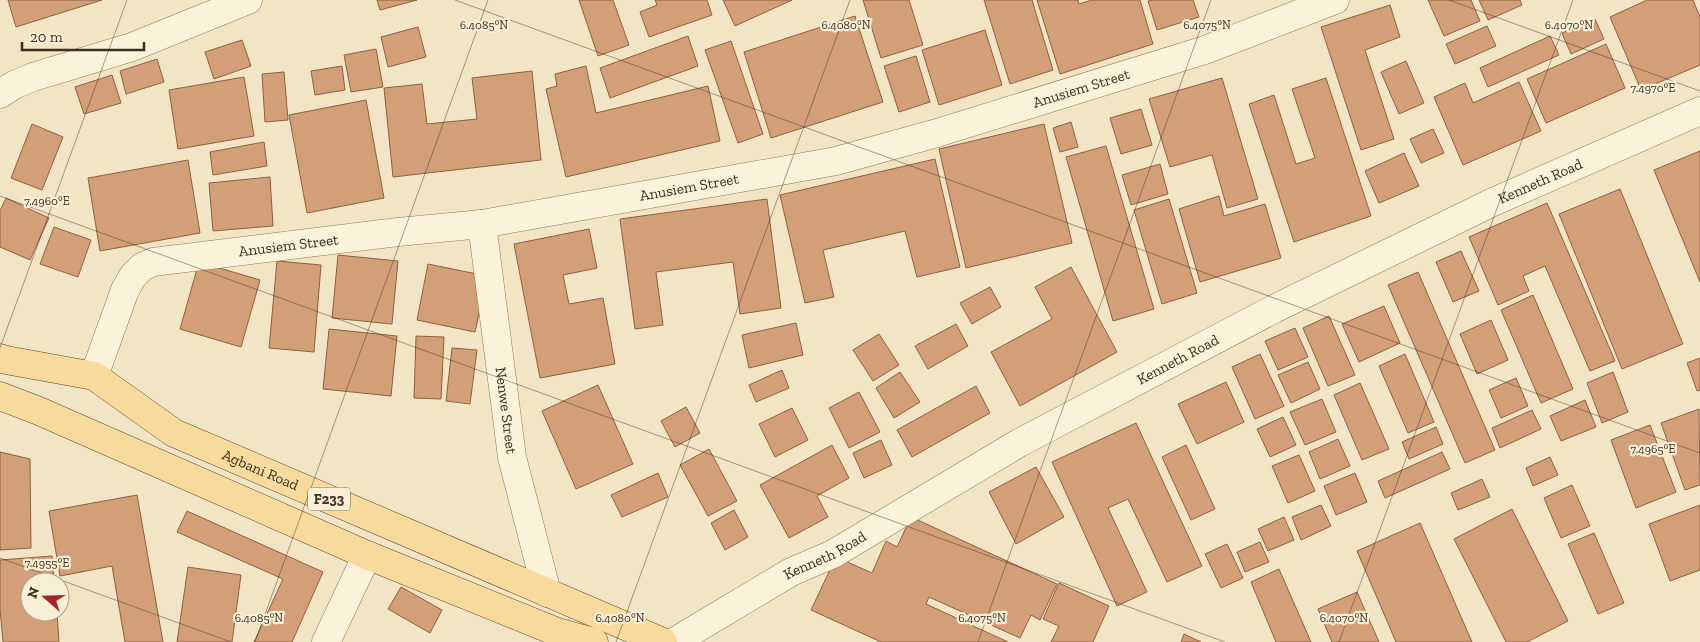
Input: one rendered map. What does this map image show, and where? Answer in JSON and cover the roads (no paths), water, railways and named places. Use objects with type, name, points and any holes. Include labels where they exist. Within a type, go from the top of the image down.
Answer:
[{"type":"main road","name":"Agbani Road","points":[[0,358],[94,376],[174,433],[663,642]]},
{"type":"main road","name":"F233","points":[[0,396],[39,411],[367,556],[557,632],[594,642]]},
{"type":"street","points":[[0,94],[14,85],[33,77],[132,47],[248,0]]},
{"type":"street","name":"Anusiem Street","points":[[94,376],[125,290],[142,267],[153,262],[398,232],[482,224],[836,161],[936,133],[1205,50],[1335,0]]},
{"type":"street","name":"Kenneth Road","points":[[674,642],[791,572],[833,554],[1019,443],[1274,309],[1493,202],[1700,112]]},
{"type":"street","name":"Nenwe Street","points":[[482,224],[512,457],[547,593]]},
{"type":"street","points":[[326,642],[367,556]]}]
